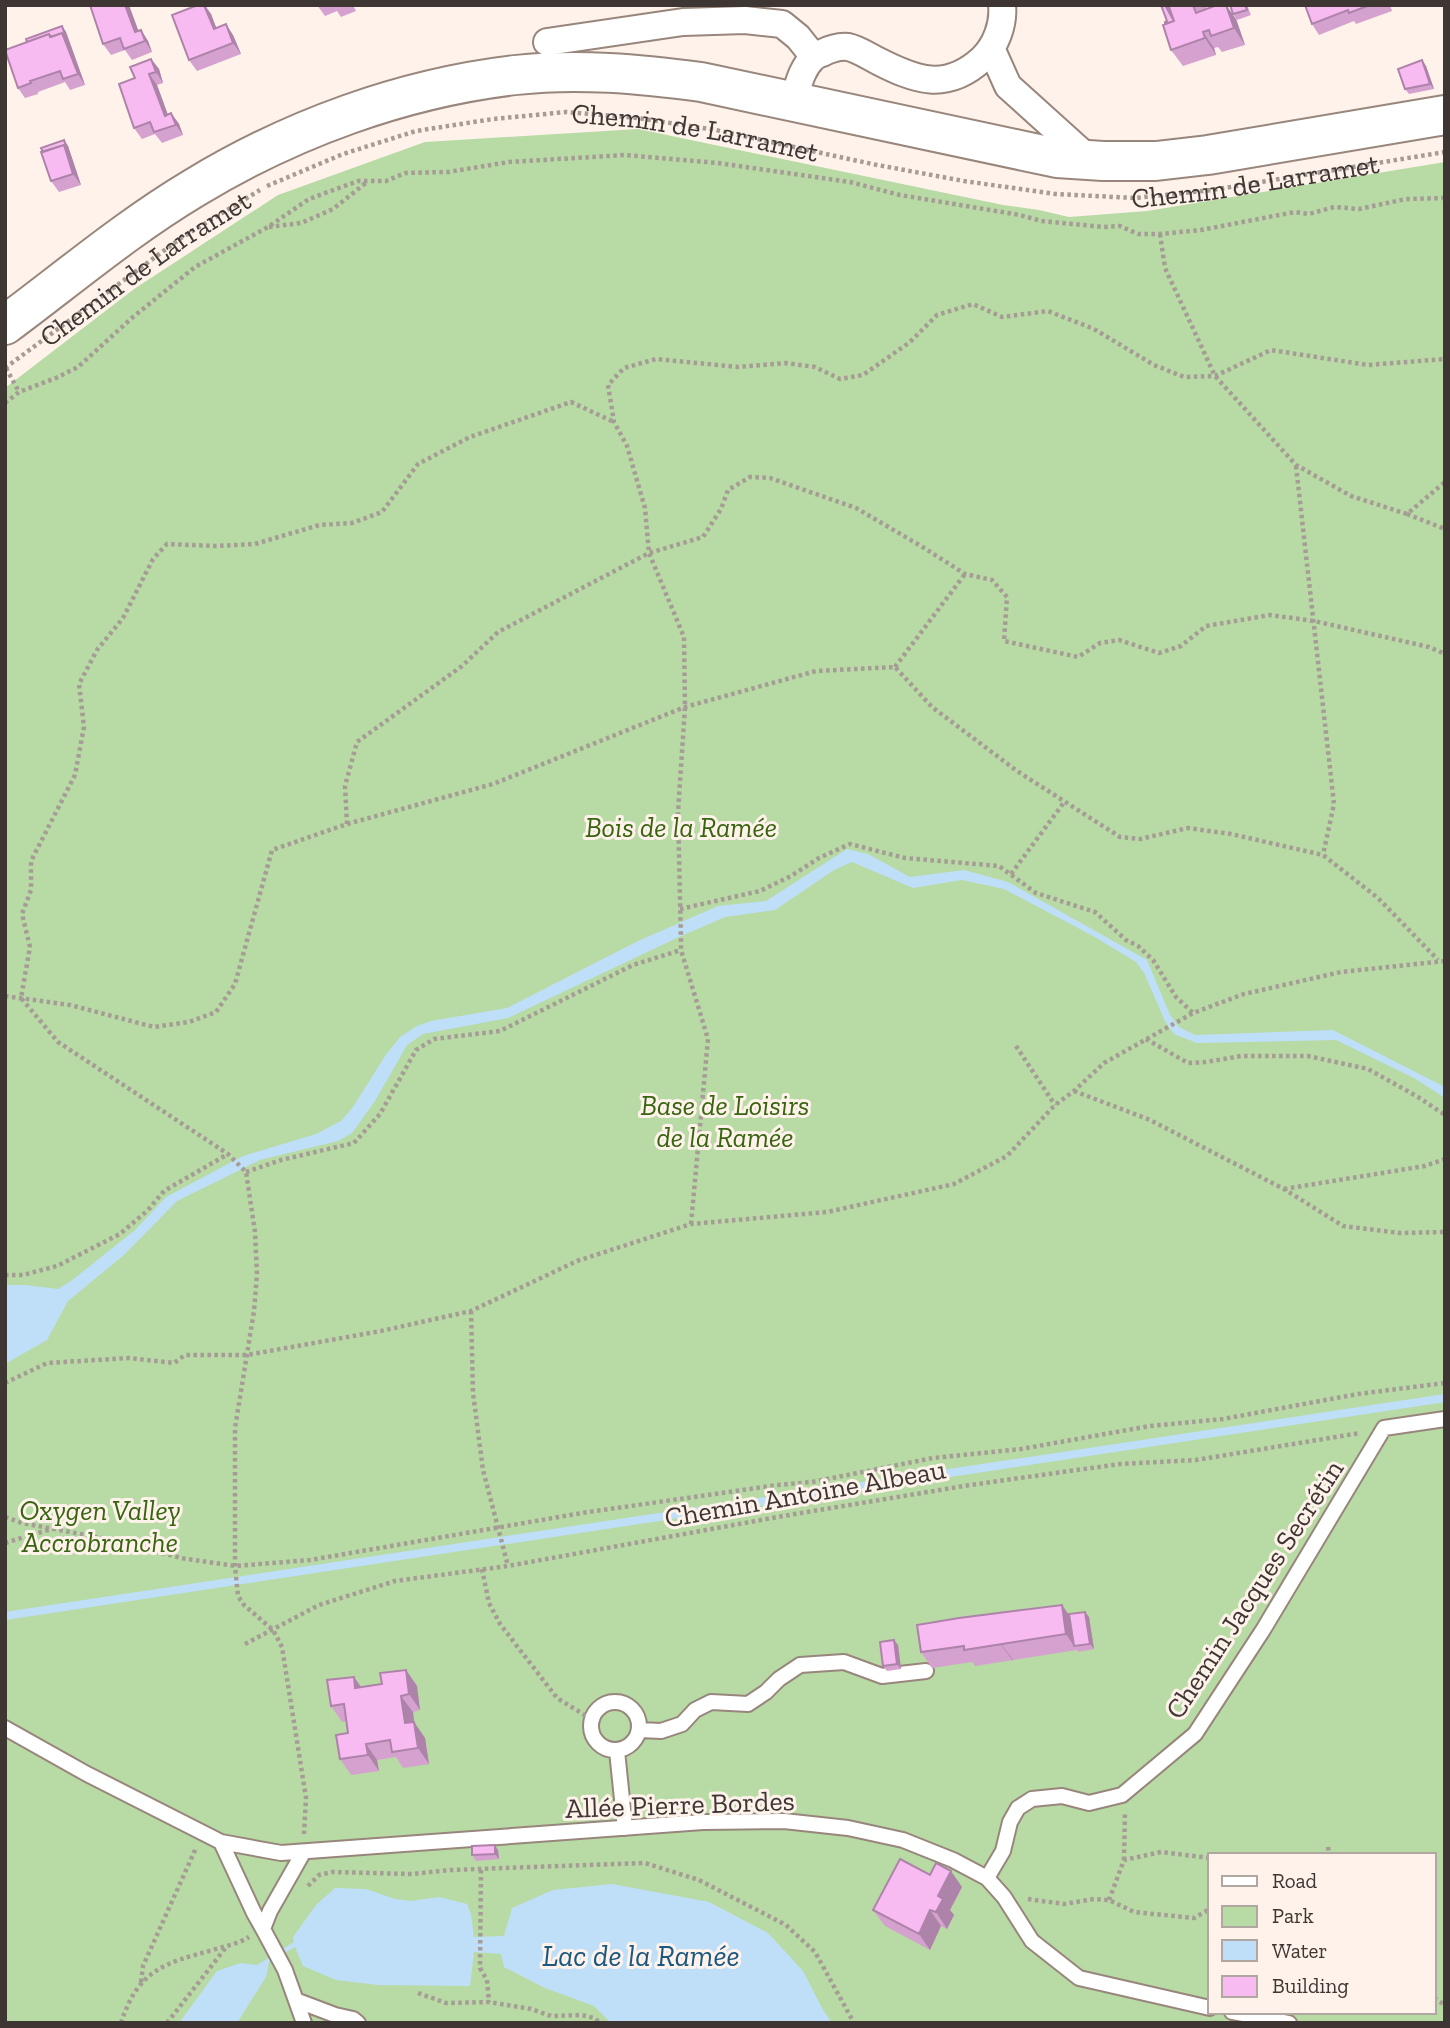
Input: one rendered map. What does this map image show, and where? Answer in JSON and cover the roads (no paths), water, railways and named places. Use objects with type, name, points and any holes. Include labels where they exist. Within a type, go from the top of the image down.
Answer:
[{"type":"main road","name":"Chemin de Larramet","points":[[5,326],[136,226],[193,188],[264,151],[379,104],[442,87],[517,75],[609,72],[677,79],[1058,158],[1090,160],[1156,161],[1208,155],[1445,115]]},
{"type":"street","points":[[793,102],[802,73],[814,57],[832,48],[847,47],[858,50],[917,78],[949,78],[962,72],[983,58],[991,48],[1003,15],[1002,5]]},
{"type":"street","points":[[547,42],[682,22],[745,20],[786,14],[798,37],[814,57]]},
{"type":"street","points":[[991,48],[1009,86],[1090,160]]},
{"type":"lane","name":"Chemin Jacques Secrétin","points":[[987,1878],[1003,1851],[1010,1822],[1018,1808],[1032,1799],[1062,1796],[1089,1803],[1122,1795],[1195,1734],[1263,1630],[1384,1428],[1445,1419]]},
{"type":"lane","points":[[640,1730],[661,1731],[682,1724],[695,1710],[711,1702],[748,1704],[800,1665],[844,1662],[883,1675],[926,1671]]},
{"type":"lane","points":[[612,1701],[627,1704],[637,1715],[640,1730],[632,1744],[617,1751],[602,1747],[591,1735],[591,1719],[599,1706],[612,1701]]},
{"type":"lane","name":"Allée Pierre Bordes","points":[[5,1728],[221,1842],[281,1853],[703,1822],[784,1821],[848,1828],[903,1840],[953,1860],[987,1878],[1004,1897],[1032,1941],[1079,1978],[1208,2008]]},
{"type":"lane","points":[[617,1751],[625,1828]]},
{"type":"lane","points":[[221,1842],[254,1913],[285,1970],[304,2023]]},
{"type":"lane","points":[[263,1929],[270,1911],[303,1853]]},
{"type":"lane","points":[[298,2001],[335,2015],[353,2018],[358,2023]]},
{"type":"lane","points":[[1235,2016],[1289,2023]]},
{"type":"water","points":[[847,849],[868,854],[910,877],[964,870],[1008,882],[1147,960],[1170,1015],[1179,1027],[1195,1035],[1333,1030],[1445,1087],[1445,1098],[1414,1078],[1336,1040],[1197,1043],[1174,1034],[1136,962],[1093,936],[1004,889],[962,880],[913,888],[852,862],[834,870],[775,910],[725,917],[508,1018],[423,1034],[407,1045],[375,1101],[352,1133],[338,1141],[260,1160],[177,1201],[124,1255],[68,1301],[47,1340],[5,1364],[5,1285],[58,1289],[135,1230],[166,1197],[243,1156],[316,1134],[341,1121],[400,1037],[417,1026],[431,1021],[507,1008],[638,941],[718,906],[766,901]]},
{"type":"water","name":"Lac de la Ramée","points":[[612,1884],[709,1902],[768,1933],[803,1971],[832,2023],[611,2023],[594,2006],[545,1988],[504,1967],[501,1954],[474,1952],[470,1986],[378,1985],[336,1980],[303,1966],[295,1947],[269,1962],[266,1977],[237,2023],[179,2023],[217,1971],[241,1963],[257,1965],[294,1942],[293,1937],[316,1905],[335,1888],[366,1889],[395,1899],[411,1901],[439,1897],[467,1904],[474,1937],[504,1936],[512,1908],[553,1890]]},
{"type":"waterway","points":[[5,1616],[1445,1398]]},
{"type":"park label","name":"Bois de la Ramée","points":[[681,827]]},
{"type":"park label","name":"Base de Loisirs de la Ramée","points":[[725,1121]]},
{"type":"park label","name":"Oxygen Valley Accrobranche","points":[[100,1526]]}]
